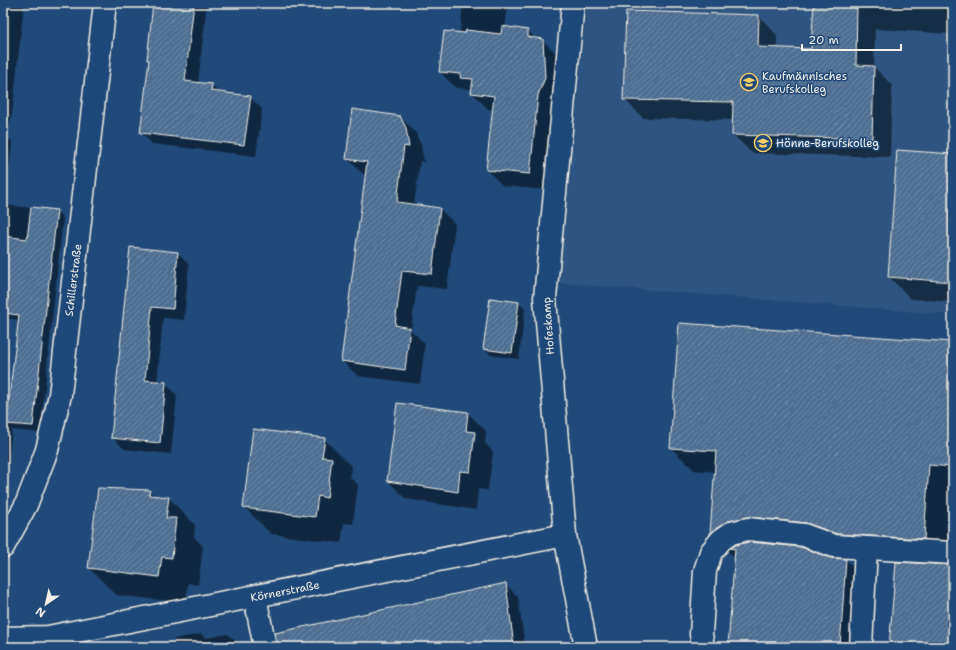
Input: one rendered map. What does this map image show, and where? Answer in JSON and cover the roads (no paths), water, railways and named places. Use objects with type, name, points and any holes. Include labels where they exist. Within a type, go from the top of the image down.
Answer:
[{"type":"street","name":"Schillerstraße","points":[[3,547],[26,505],[47,450],[60,395],[105,3]]},
{"type":"street","name":"Hofeskamp","points":[[573,3],[545,298],[566,535],[586,647]]},
{"type":"street","points":[[703,647],[701,634],[705,571],[711,552],[721,540],[731,533],[748,529],[804,535],[834,546],[953,553]]},
{"type":"street","name":"Körnerstraße","points":[[3,638],[48,637],[566,535]]},
{"type":"street","points":[[861,647],[866,548]]},
{"type":"street","points":[[255,597],[265,647]]},
{"type":"place","name":"Kaufmännisches Berufskolleg","points":[[749,82]]},
{"type":"place","name":"Hönne-Berufskolleg","points":[[763,143]]}]
